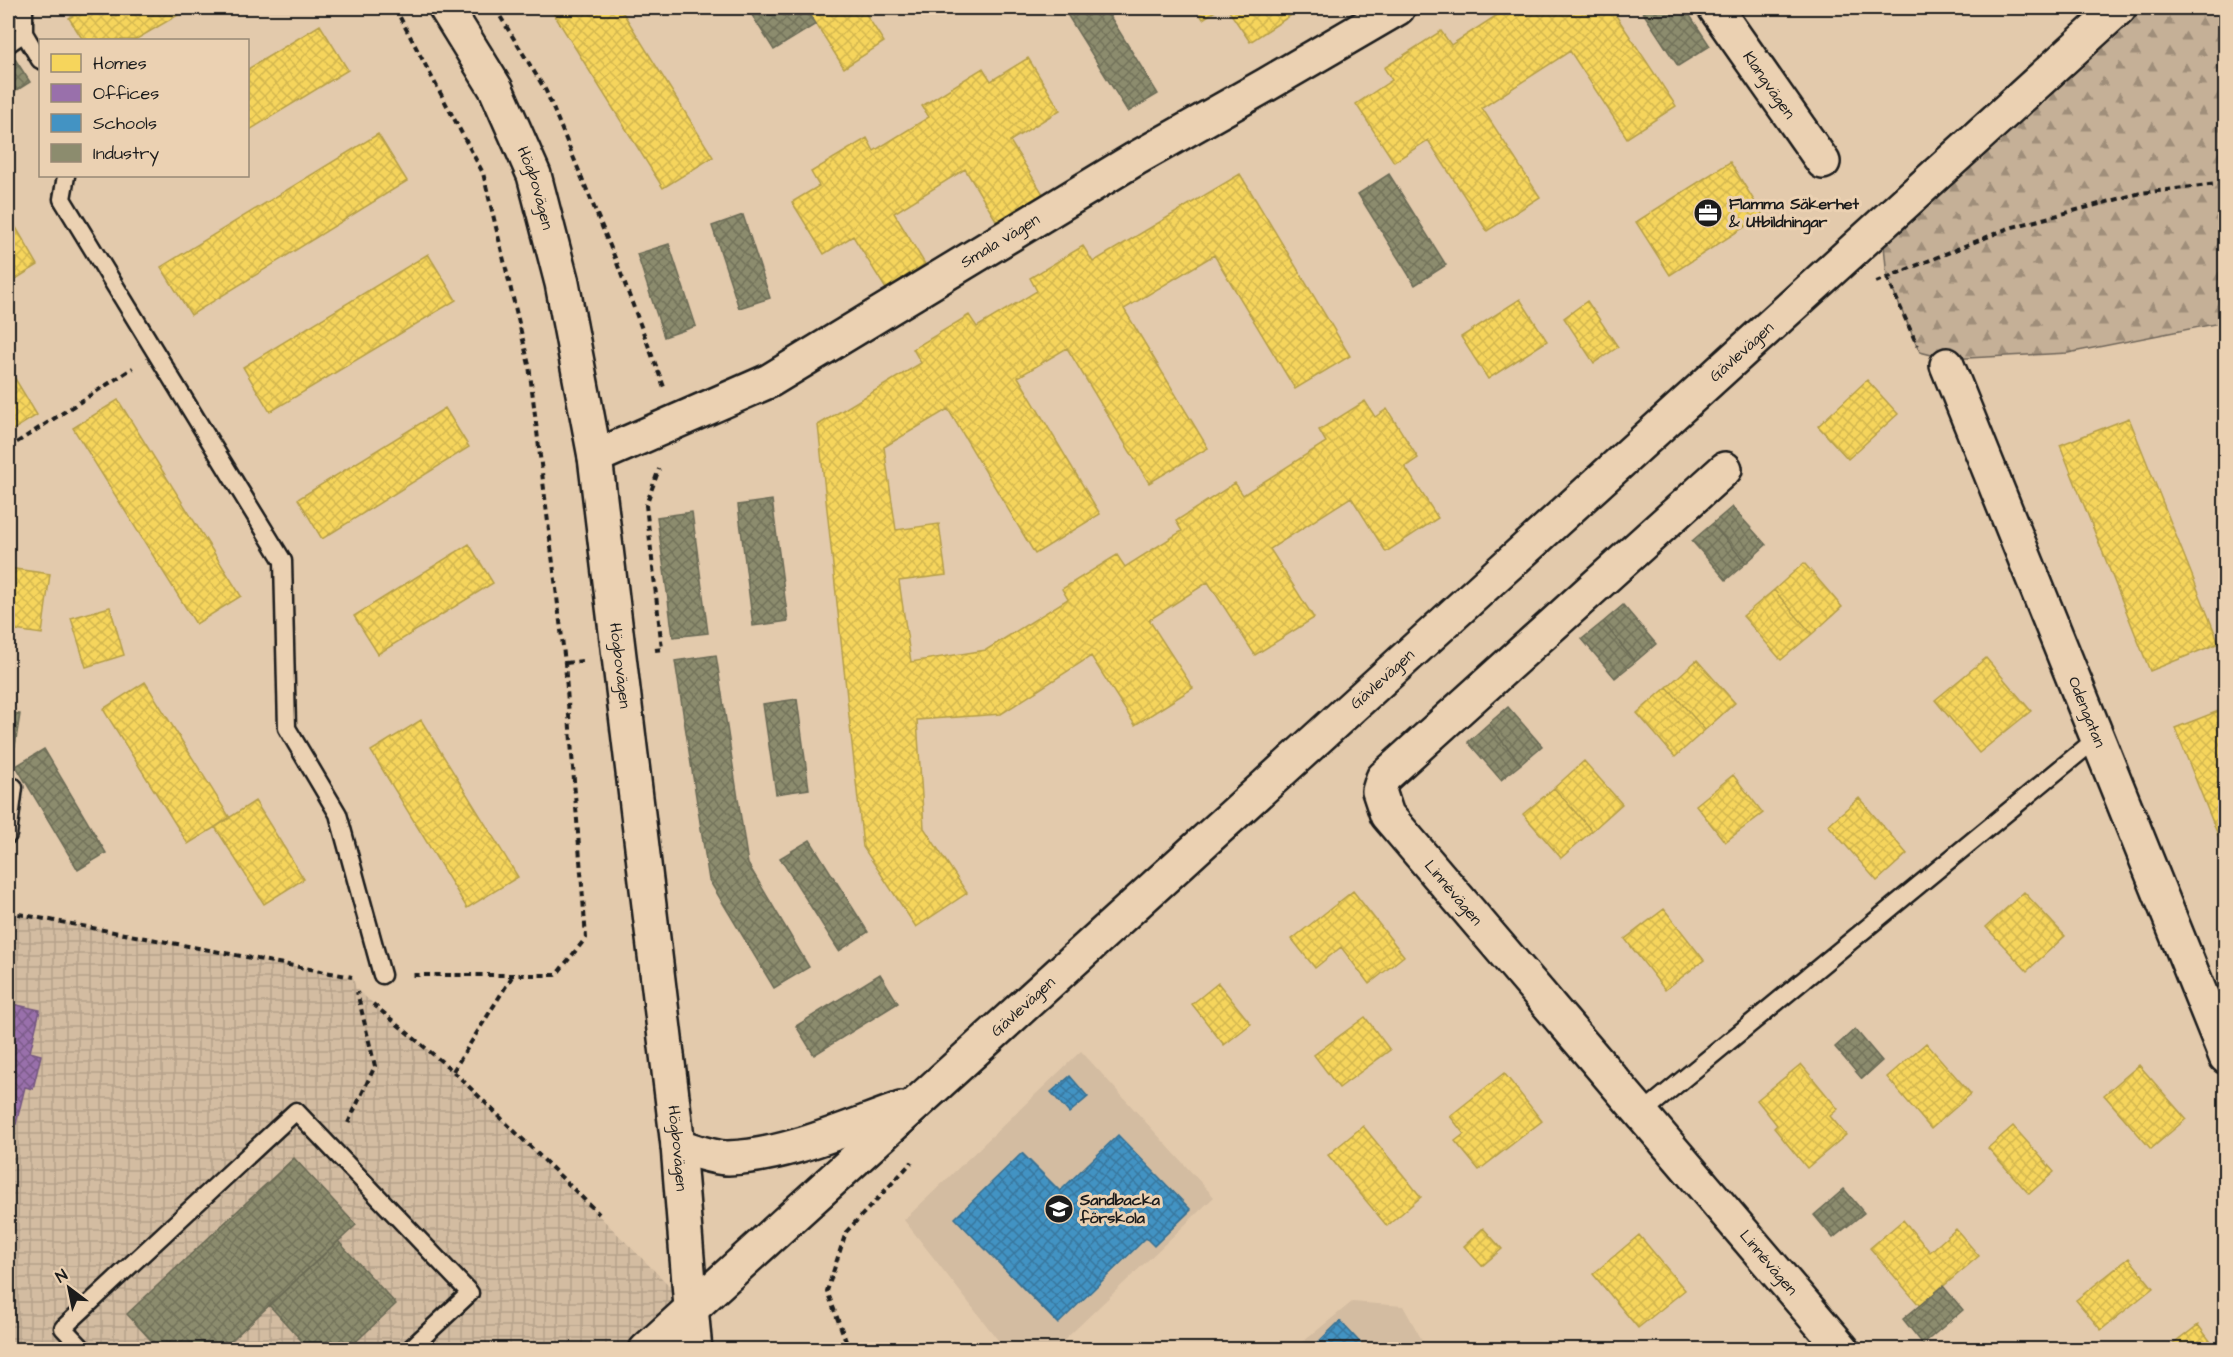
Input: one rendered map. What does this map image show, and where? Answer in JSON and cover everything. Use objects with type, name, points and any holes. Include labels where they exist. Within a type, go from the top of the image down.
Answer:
[{"type":"main road","name":"Högbovägen","points":[[447,8],[496,89],[534,175],[562,283],[595,456],[678,1146],[695,1350]]},
{"type":"main road","name":"Smala vägen","points":[[595,456],[769,381],[1135,159],[1266,86],[1398,8]]},
{"type":"main road","name":"Klangvägen","points":[[1715,8],[1823,162]]},
{"type":"main road","name":"Gävlevägen","points":[[646,1350],[2119,8]]},
{"type":"main road","name":"Odengatan","points":[[1947,365],[2226,1057]]},
{"type":"main road","name":"Linnévägen","points":[[1725,469],[1383,778],[1379,791],[1387,815],[1843,1350]]},
{"type":"main road","points":[[678,1146],[725,1158],[766,1154],[802,1144],[915,1104]]},
{"type":"lane","points":[[24,8],[24,33],[39,58]]},
{"type":"lane","points":[[8,44],[24,33]]},
{"type":"lane","points":[[66,177],[62,199],[283,561],[287,728],[338,814],[382,975]]},
{"type":"lane","points":[[1641,1114],[2096,739]]},
{"type":"lane","points":[[8,786],[14,788],[8,835]]},
{"type":"lane","points":[[84,1350],[63,1328],[296,1111],[470,1293],[409,1350]]},
{"type":"path","points":[[8,912],[140,939],[353,977],[556,975],[586,938],[565,663],[529,365],[483,173],[395,8]]},
{"type":"path","points":[[495,8],[546,91],[615,258],[677,422],[646,504],[662,649]]},
{"type":"path","points":[[1872,284],[2009,228],[2141,193],[2226,183]]},
{"type":"path","points":[[1887,277],[1920,352],[1947,365]]},
{"type":"path","points":[[8,448],[156,353]]},
{"type":"path","points":[[453,1071],[513,974]]},
{"type":"path","points":[[335,1150],[375,1066],[353,977]]},
{"type":"path","points":[[356,989],[453,1071],[598,1214]]},
{"type":"shaded area","points":[[8,912],[353,977],[356,989],[453,1071],[691,1307],[646,1349],[8,1350]]},
{"type":"shaded area","name":"Sandbacka förskola","points":[[1081,1051],[1214,1197],[1055,1349],[1005,1349],[904,1220]]},
{"type":"shaded area","points":[[1352,1302],[1403,1306],[1427,1349],[1293,1350]]},
{"type":"green space","points":[[2118,8],[2225,8],[2225,322],[2068,353],[1947,359],[1920,352],[1887,277],[1882,224]]},
{"type":"building: Homes","points":[[87,8],[190,8],[137,39],[82,39],[69,18]]},
{"type":"building: Homes","points":[[550,8],[620,8],[713,157],[663,188]]},
{"type":"building: Homes","points":[[806,8],[862,8],[884,42],[844,68]]},
{"type":"building: Homes","points":[[1196,8],[1220,8],[1203,19]]},
{"type":"building: Homes","points":[[1227,8],[1302,8],[1250,42]]},
{"type":"building: Homes","points":[[1508,8],[1611,8],[1676,106],[1627,138],[1570,51],[1482,108],[1540,197],[1487,231],[1428,140],[1394,162],[1356,104],[1392,80],[1384,68],[1441,31],[1451,45]]},
{"type":"building: Homes","points":[[320,25],[348,70],[249,130],[249,68]]},
{"type":"building: Homes","points":[[1028,58],[1060,110],[1010,141],[1043,194],[997,222],[965,169],[894,213],[925,264],[886,289],[853,236],[824,254],[792,202],[819,186],[811,172],[867,138],[874,151],[929,117],[922,106],[983,68],[991,81]]},
{"type":"building: Homes","points":[[378,134],[407,181],[191,315],[161,267]]},
{"type":"building: Homes","points":[[1730,162],[1763,215],[1670,275],[1636,222]]},
{"type":"building: Homes","points":[[1240,174],[1350,356],[1295,389],[1214,255],[1124,309],[1208,448],[1149,483],[1067,348],[1018,377],[1100,514],[1035,554],[948,409],[884,447],[896,530],[939,524],[946,575],[899,581],[911,662],[986,650],[1068,599],[1062,589],[1117,555],[1125,567],[1182,531],[1176,521],[1235,483],[1243,495],[1326,442],[1319,430],[1365,401],[1375,417],[1387,409],[1418,458],[1405,467],[1438,518],[1386,552],[1351,497],[1270,549],[1314,618],[1255,655],[1208,582],[1149,620],[1193,688],[1135,725],[1091,656],[1001,714],[917,720],[924,828],[967,893],[916,927],[863,847],[818,425],[921,363],[913,349],[969,315],[977,327],[1037,291],[1030,278],[1083,246],[1093,262]]},
{"type":"building: Homes","points":[[8,214],[38,265],[8,284]]},
{"type":"building: Homes","points":[[428,254],[456,300],[270,412],[243,367]]},
{"type":"building: Homes","points":[[1520,299],[1547,341],[1488,379],[1461,337]]},
{"type":"building: Homes","points":[[1587,301],[1618,347],[1594,363],[1564,318]]},
{"type":"building: Homes","points":[[8,367],[37,415],[8,433]]},
{"type":"building: Homes","points":[[1867,380],[1898,414],[1848,459],[1818,426]]},
{"type":"building: Homes","points":[[118,400],[241,596],[196,624],[73,428]]},
{"type":"building: Homes","points":[[445,408],[469,447],[322,539],[298,499]]},
{"type":"building: Homes","points":[[2129,418],[2219,643],[2150,671],[2060,445]]},
{"type":"building: Homes","points":[[469,544],[493,583],[378,654],[354,616]]},
{"type":"building: Homes","points":[[1804,563],[1842,607],[1812,634],[1774,590]]},
{"type":"building: Homes","points":[[8,568],[50,574],[42,634],[8,629]]},
{"type":"building: Homes","points":[[1774,590],[1812,634],[1781,660],[1743,616]]},
{"type":"building: Homes","points":[[110,607],[124,655],[86,667],[71,618]]},
{"type":"building: Homes","points":[[1986,658],[2031,711],[1979,753],[1935,700]]},
{"type":"building: Homes","points":[[1697,660],[1735,703],[1705,730],[1667,687]]},
{"type":"building: Homes","points":[[145,682],[230,818],[188,844],[103,709]]},
{"type":"building: Homes","points":[[1667,687],[1705,730],[1675,757],[1637,713]]},
{"type":"building: Homes","points":[[2226,708],[2226,855],[2175,728]]},
{"type":"building: Homes","points":[[421,720],[518,877],[467,908],[371,751]]},
{"type":"building: Homes","points":[[1584,761],[1622,804],[1592,831],[1554,788]]},
{"type":"building: Homes","points":[[1733,775],[1763,813],[1725,842],[1696,805]]},
{"type":"building: Homes","points":[[1554,788],[1592,831],[1561,858],[1523,814]]},
{"type":"building: Homes","points":[[1859,798],[1907,854],[1877,881],[1828,825]]},
{"type":"building: Homes","points":[[255,801],[304,879],[264,904],[215,827]]},
{"type":"building: Homes","points":[[1353,891],[1404,956],[1369,984],[1341,947],[1315,968],[1292,939]]},
{"type":"building: Homes","points":[[2024,892],[2065,936],[2027,971],[1986,927]]},
{"type":"building: Homes","points":[[1664,909],[1704,960],[1665,990],[1625,939]]},
{"type":"building: Homes","points":[[1218,983],[1251,1024],[1224,1045],[1192,1004]]},
{"type":"building: Homes","points":[[1365,1017],[1390,1050],[1339,1088],[1314,1055]]},
{"type":"building: Homes","points":[[1926,1043],[1971,1094],[1931,1129],[1887,1077]]},
{"type":"building: Homes","points":[[1801,1064],[1838,1109],[1830,1116],[1846,1135],[1807,1168],[1774,1128],[1777,1125],[1757,1100]]},
{"type":"building: Homes","points":[[2139,1065],[2186,1119],[2151,1149],[2104,1095]]},
{"type":"building: Homes","points":[[1504,1073],[1542,1121],[1479,1170],[1455,1141],[1464,1134],[1450,1116]]},
{"type":"building: Homes","points":[[1363,1126],[1421,1197],[1387,1226],[1328,1155]]},
{"type":"building: Homes","points":[[2013,1126],[2054,1172],[2029,1194],[1988,1148]]},
{"type":"building: Homes","points":[[1903,1220],[1930,1252],[1956,1229],[1979,1256],[1920,1306],[1870,1248]]},
{"type":"building: Homes","points":[[1483,1228],[1502,1249],[1482,1266],[1464,1246]]},
{"type":"building: Homes","points":[[1639,1235],[1685,1290],[1638,1328],[1593,1274]]},
{"type":"building: Homes","points":[[2129,1258],[2153,1288],[2101,1330],[2076,1300]]},
{"type":"building: Homes","points":[[2198,1325],[2217,1350],[2174,1350],[2171,1346]]},
{"type":"building: Offices","points":[[8,1003],[40,1010],[30,1052],[41,1055],[33,1089],[25,1087],[16,1124],[8,1122]]},
{"type":"building: Schools","points":[[1070,1076],[1088,1097],[1069,1113],[1051,1092]]},
{"type":"building: Schools","name":"Sandbacka förskola","points":[[1118,1135],[1191,1210],[1154,1246],[1146,1238],[1058,1324],[955,1218],[1022,1153],[1060,1191]]},
{"type":"building: Schools","points":[[1340,1321],[1367,1350],[1310,1350]]},
{"type":"building: Industry","points":[[757,8],[806,8],[816,24],[774,50],[750,12]]},
{"type":"building: Industry","points":[[1063,8],[1105,8],[1158,94],[1128,112]]},
{"type":"building: Industry","points":[[1640,8],[1685,8],[1710,46],[1678,66]]},
{"type":"building: Industry","points":[[15,59],[30,82],[8,96],[8,64]]},
{"type":"building: Industry","points":[[1389,174],[1446,265],[1415,285],[1358,194]]},
{"type":"building: Industry","points":[[743,215],[770,298],[739,308],[712,226]]},
{"type":"building: Industry","points":[[669,244],[696,326],[664,337],[637,254]]},
{"type":"building: Industry","points":[[772,500],[788,621],[753,626],[738,505]]},
{"type":"building: Industry","points":[[1732,507],[1766,545],[1746,563],[1712,524]]},
{"type":"building: Industry","points":[[692,512],[708,633],[673,637],[657,517]]},
{"type":"building: Industry","points":[[1712,524],[1746,563],[1726,580],[1692,541]]},
{"type":"building: Industry","points":[[1623,605],[1656,644],[1635,662],[1603,622]]},
{"type":"building: Industry","points":[[1603,622],[1635,662],[1615,678],[1582,639]]},
{"type":"building: Industry","points":[[716,655],[748,864],[809,967],[774,988],[709,880],[675,661]]},
{"type":"building: Industry","points":[[797,699],[809,789],[776,794],[763,704]]},
{"type":"building: Industry","points":[[1508,707],[1542,746],[1521,764],[1488,724]]},
{"type":"building: Industry","points":[[8,712],[20,714],[15,746],[8,745]]},
{"type":"building: Industry","points":[[1488,724],[1521,764],[1501,780],[1468,742]]},
{"type":"building: Industry","points":[[44,749],[106,853],[78,870],[16,766]]},
{"type":"building: Industry","points":[[810,840],[868,932],[839,951],[780,858]]},
{"type":"building: Industry","points":[[880,974],[898,1003],[814,1055],[796,1026]]},
{"type":"building: Industry","points":[[1855,1029],[1882,1061],[1862,1079],[1835,1047]]},
{"type":"building: Industry","points":[[294,1158],[356,1225],[221,1350],[160,1350],[127,1314]]},
{"type":"building: Industry","points":[[1844,1189],[1864,1213],[1833,1238],[1814,1215]]},
{"type":"building: Industry","points":[[8,1226],[13,1227],[8,1251]]},
{"type":"building: Industry","points":[[338,1241],[396,1304],[347,1350],[310,1350],[269,1305]]},
{"type":"building: Industry","points":[[1943,1286],[1963,1310],[1923,1344],[1903,1319]]},
{"type":"place","name":"Flamma Säkerhet & Utbildningar","points":[[1708,213]]},
{"type":"place","name":"Sandbacka förskola","points":[[1059,1209]]}]
